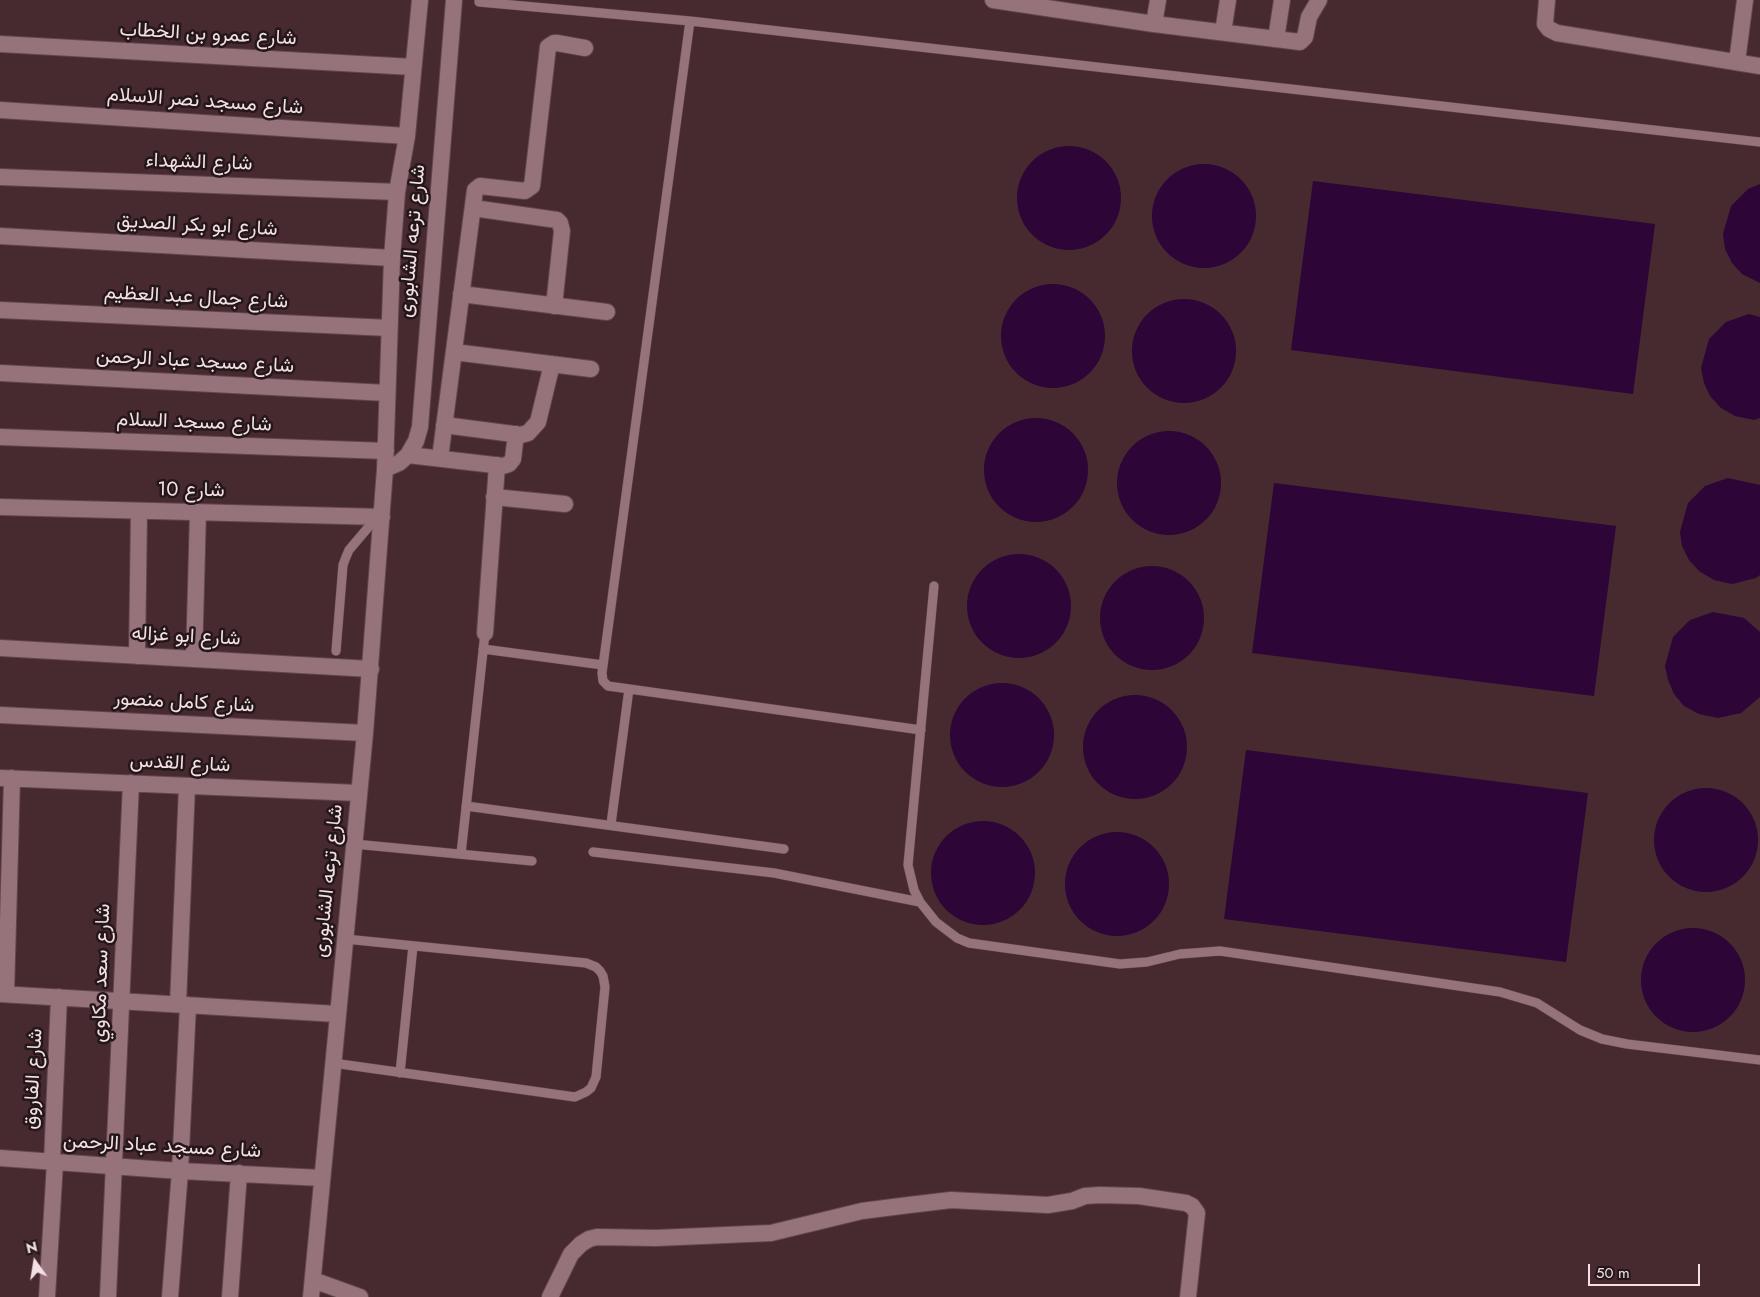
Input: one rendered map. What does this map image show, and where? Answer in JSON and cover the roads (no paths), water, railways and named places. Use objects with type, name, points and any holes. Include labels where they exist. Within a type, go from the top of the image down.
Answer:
[{"type":"street","name":"شارع ترعه الشابورى","points":[[311,1297],[366,733],[379,517],[386,451],[392,258],[397,192],[407,136],[420,0]]},
{"type":"street","name":"شارع ترعه الشابورى","points":[[408,455],[420,427],[454,0]]},
{"type":"street","points":[[993,0],[1082,6],[1154,24],[1300,42],[1303,40],[1313,7],[1319,0]]},
{"type":"street","points":[[1154,24],[1158,0]]},
{"type":"street","points":[[1223,32],[1228,0]]},
{"type":"street","points":[[1276,39],[1282,0]]},
{"type":"street","points":[[1547,0],[1545,24],[1548,29],[1557,33],[1760,66]]},
{"type":"street","points":[[1737,62],[1745,0]]},
{"type":"street","points":[[440,458],[475,190],[479,186],[525,191],[532,186],[548,47],[557,43],[586,48]]},
{"type":"street","name":"شارع عمرو بن الخطاب","points":[[0,44],[413,68]]},
{"type":"street","name":"شارع مسجد نصر الاسلام","points":[[0,110],[407,136]]},
{"type":"street","name":"شارع الشهداء","points":[[0,177],[397,192]]},
{"type":"street","points":[[473,208],[560,222],[562,231],[554,306]]},
{"type":"street","name":"شارع ابو بكر الصديق","points":[[0,236],[392,258]]},
{"type":"street","points":[[461,294],[607,312]]},
{"type":"street","name":"شارع جمال عبد العظيم","points":[[0,310],[389,328]]},
{"type":"street","points":[[454,352],[591,369]]},
{"type":"street","points":[[444,425],[521,435],[528,433],[538,422],[552,364]]},
{"type":"street","name":"شارع مسجد عباد الرحمن","points":[[0,373],[387,393]]},
{"type":"street","points":[[385,469],[399,463],[408,455],[497,465],[509,464],[513,459],[516,434]]},
{"type":"street","name":"شارع مسجد السلام","points":[[0,437],[386,451]]},
{"type":"street","points":[[485,633],[497,465]]},
{"type":"street","points":[[494,497],[564,504]]},
{"type":"street","name":"شارع 10","points":[[0,507],[379,517]]},
{"type":"street","points":[[137,656],[139,511]]},
{"type":"street","points":[[194,659],[198,512]]},
{"type":"street","name":"شارع ابو غزاله","points":[[0,648],[371,669]]},
{"type":"street","name":"شارع كامل منصور","points":[[0,715],[366,733]]},
{"type":"street","points":[[6,778],[3,994],[338,1014]]},
{"type":"street","name":"شارع القدس","points":[[6,778],[359,793]]},
{"type":"street","name":"شارع سعد مكاوي","points":[[108,1297],[131,783]]},
{"type":"street","points":[[170,1297],[180,1171],[187,786]]},
{"type":"street","name":"شارع الفاروق","points":[[47,1297],[54,1162],[59,998]]},
{"type":"street","name":"شارع مسجد عباد الرحمن","points":[[0,1158],[180,1171],[322,1178]]},
{"type":"street","points":[[230,1297],[239,1173]]},
{"type":"street","points":[[550,1297],[572,1254],[580,1244],[589,1238],[656,1238],[771,1233],[862,1211],[951,1200],[1048,1205],[1072,1201],[1085,1196],[1099,1195],[1140,1196],[1186,1203],[1192,1206],[1197,1214],[1188,1297]]},
{"type":"street","points":[[313,1280],[360,1297]]},
{"type":"lane","points":[[479,2],[690,22],[1760,142]]},
{"type":"lane","points":[[690,22],[602,677],[608,686],[921,730]]},
{"type":"lane","points":[[336,651],[343,565],[349,550],[379,517]]},
{"type":"lane","points":[[934,586],[908,865],[914,890],[920,902],[936,922],[957,938],[968,943],[1120,964],[1147,962],[1180,954],[1220,951],[1500,992],[1537,1003],[1580,1030],[1602,1039],[1626,1044],[1760,1060]]},
{"type":"lane","points":[[461,854],[485,633]]},
{"type":"lane","points":[[483,649],[603,665]]},
{"type":"lane","points":[[611,824],[629,689]]},
{"type":"lane","points":[[466,806],[611,824],[784,849]]},
{"type":"lane","points":[[354,844],[532,861]]},
{"type":"lane","points":[[593,852],[774,873],[920,902]]},
{"type":"lane","points":[[333,1063],[569,1097],[581,1095],[591,1088],[596,1077],[605,987],[603,976],[591,964],[345,939]]},
{"type":"lane","points":[[400,1073],[413,946]]}]
